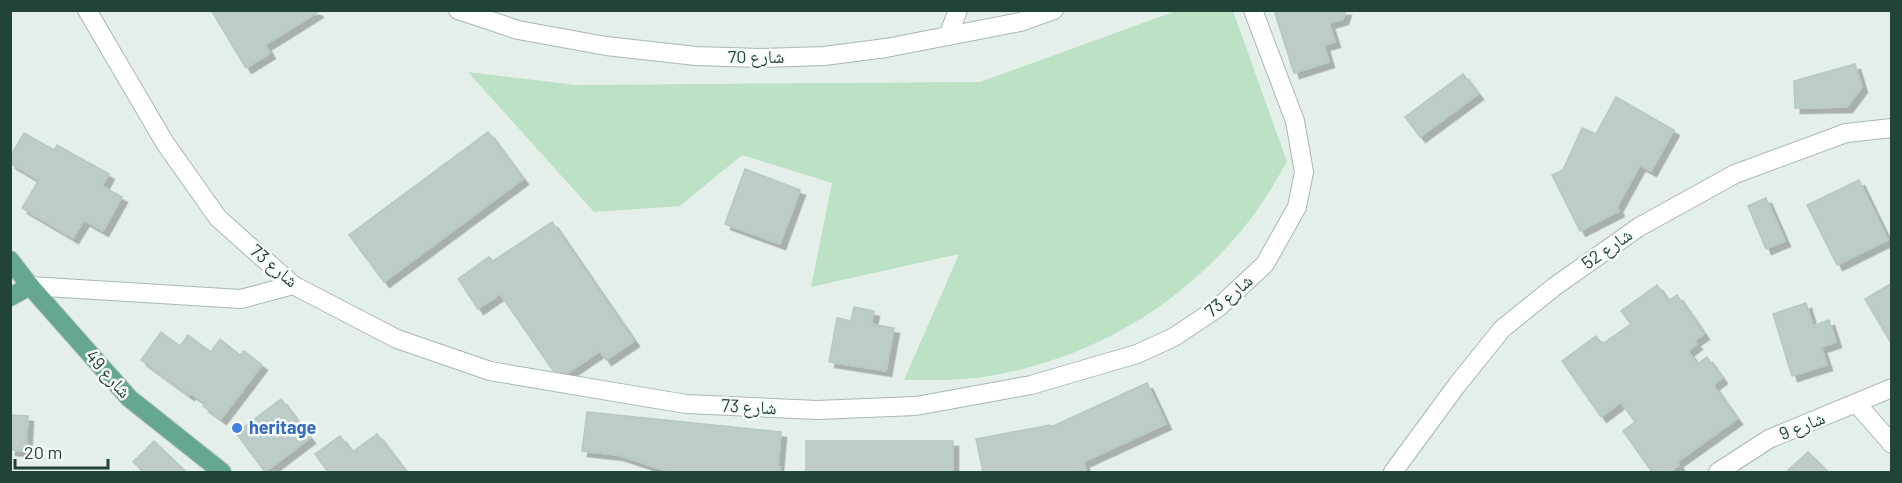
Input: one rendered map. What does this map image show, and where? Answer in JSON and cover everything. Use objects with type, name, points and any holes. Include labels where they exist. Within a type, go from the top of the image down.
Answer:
[{"type":"main road","name":"شارع 49","points":[[10,260],[30,286],[129,398],[222,472]]},
{"type":"main road","points":[[10,297],[30,286]]},
{"type":"street","name":"شارع 73","points":[[87,10],[165,144],[218,218],[292,285],[397,339],[490,371],[686,404],[817,410],[916,406],[1031,384],[1137,354],[1174,337],[1219,307],[1265,264],[1297,207],[1304,172],[1295,121],[1253,10]]},
{"type":"street","name":"شارع 70","points":[[458,10],[529,32],[606,46],[696,56],[759,58],[824,56],[886,48],[1020,22],[1054,10]]},
{"type":"street","points":[[948,36],[958,10]]},
{"type":"street","name":"شارع 52","points":[[1393,472],[1457,385],[1502,329],[1554,287],[1639,227],[1735,174],[1846,133],[1892,128]]},
{"type":"street","points":[[30,286],[241,299],[292,285]]},
{"type":"street","name":"شارع 9","points":[[1718,472],[1769,439],[1892,388]]},
{"type":"street","points":[[1857,404],[1892,444]]},
{"type":"green space","points":[[1176,11],[1233,11],[1287,162],[1271,189],[1241,231],[1217,258],[1190,283],[1131,325],[1099,342],[1031,367],[995,375],[950,380],[904,380],[959,254],[811,287],[832,183],[742,155],[680,206],[594,212],[468,72],[576,85],[980,82]]},
{"type":"building","points":[[211,10],[315,10],[318,12],[265,45],[270,53],[246,68]]},
{"type":"building","points":[[1274,10],[1346,10],[1343,19],[1329,23],[1335,42],[1324,45],[1329,62],[1294,73]]},
{"type":"building","points":[[1855,64],[1862,87],[1847,107],[1795,108],[1794,81]]},
{"type":"building","points":[[1463,74],[1478,94],[1420,137],[1405,117]]},
{"type":"building","points":[[1616,97],[1674,130],[1651,171],[1640,165],[1617,207],[1619,211],[1580,231],[1552,175],[1563,170],[1582,128],[1596,134]]},
{"type":"building","points":[[488,132],[523,179],[384,282],[349,235]]},
{"type":"building","points":[[24,133],[54,150],[57,145],[109,174],[102,186],[122,197],[103,231],[84,220],[73,238],[22,208],[39,180],[10,163],[10,157]]},
{"type":"building","points":[[745,169],[800,190],[780,244],[725,224]]},
{"type":"building","points":[[1859,180],[1888,240],[1837,265],[1807,205]]},
{"type":"building","points":[[1766,198],[1785,241],[1766,249],[1748,206]]},
{"type":"building","points":[[552,222],[634,341],[606,360],[600,351],[559,379],[500,294],[478,309],[458,279],[489,257],[493,261]]},
{"type":"building","points":[[1892,283],[1892,343],[1891,343],[1865,299]]},
{"type":"building","points":[[1657,285],[1668,301],[1677,295],[1704,334],[1694,341],[1697,344],[1688,351],[1697,364],[1707,357],[1722,378],[1713,385],[1737,419],[1677,462],[1679,465],[1669,472],[1652,472],[1623,431],[1635,422],[1621,402],[1601,417],[1562,361],[1596,336],[1602,344],[1631,324],[1621,311]]},
{"type":"building","points":[[1806,303],[1813,326],[1829,320],[1836,342],[1821,347],[1827,365],[1792,376],[1773,314]]},
{"type":"building","points":[[854,307],[874,311],[871,324],[894,328],[886,371],[829,362],[837,318],[851,321]]},
{"type":"building","points":[[161,332],[180,346],[188,335],[211,352],[220,339],[240,355],[244,351],[262,365],[221,419],[203,406],[205,403],[190,393],[189,395],[141,360]]},
{"type":"building","points":[[1147,383],[1166,424],[1083,462],[1086,469],[1076,472],[983,472],[976,439],[1050,425],[1051,427]]},
{"type":"building","points":[[281,399],[310,438],[265,472],[236,433]]},
{"type":"building","points":[[587,412],[781,432],[779,472],[670,472],[618,455],[582,451]]},
{"type":"building","points":[[10,415],[28,416],[26,451],[10,450]]},
{"type":"building","points":[[377,434],[406,472],[328,472],[315,454],[340,436],[352,452]]},
{"type":"building","points":[[154,441],[186,472],[144,472],[133,462]]},
{"type":"building","points":[[806,441],[953,441],[953,472],[806,472]]},
{"type":"building","points":[[1808,452],[1828,472],[1786,472]]},
{"type":"place","name":"heritage","points":[[237,428]]}]
